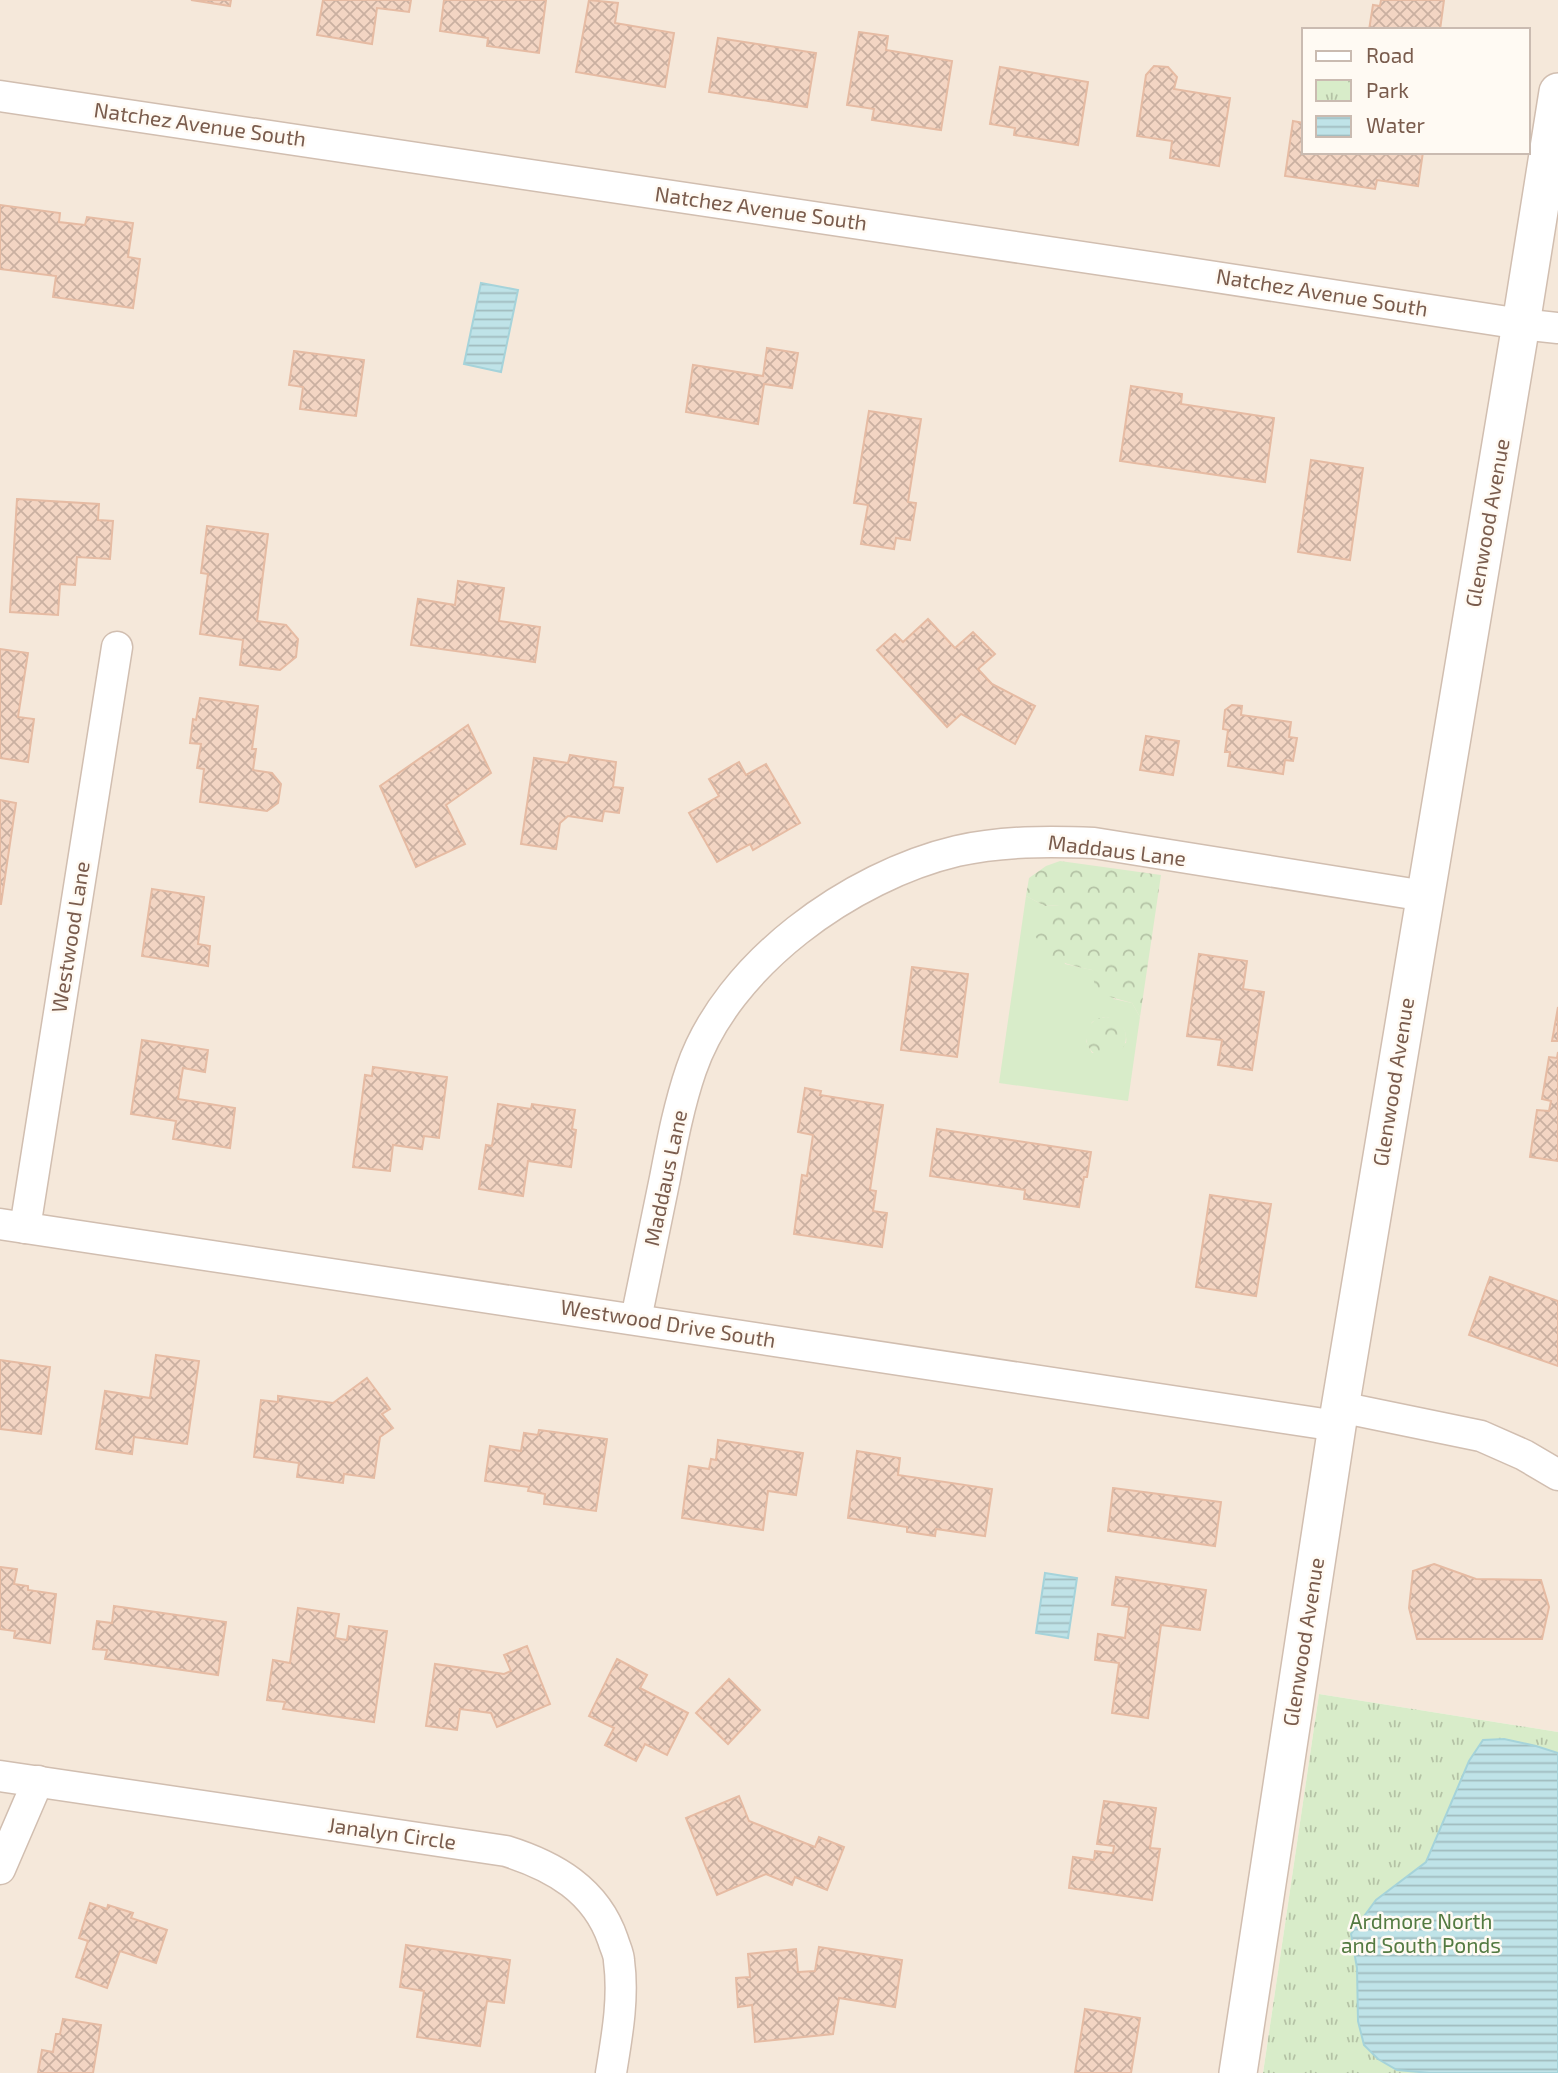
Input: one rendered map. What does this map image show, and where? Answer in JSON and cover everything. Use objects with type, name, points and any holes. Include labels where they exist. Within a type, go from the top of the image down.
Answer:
[{"type":"street","name":"Glenwood Avenue","points":[[1238,2073],[1338,1417],[1558,92]]},
{"type":"street","name":"Natchez Avenue South","points":[[0,96],[1558,328]]},
{"type":"street","name":"Westwood Lane","points":[[12,1226],[117,647]]},
{"type":"street","name":"Maddaus Lane","points":[[636,1319],[676,1125],[691,1069],[708,1031],[733,993],[759,964],[832,906],[875,881],[915,864],[955,852],[990,845],[1054,841],[1094,843],[1425,896]]},
{"type":"street","name":"Westwood Drive South","points":[[12,1226],[636,1319],[1481,1436],[1524,1455],[1558,1475]]},
{"type":"street","name":"Janalyn Circle","points":[[0,1776],[506,1851],[536,1860],[564,1876],[588,1897],[607,1922],[619,1958],[621,1998],[611,2073]]},
{"type":"street","points":[[0,1869],[38,1781]]},
{"type":"shaded area","points":[[0,0],[1558,0],[1558,1732],[1319,1694],[1263,2073],[0,2073]]},
{"type":"green space","points":[[1060,861],[1161,875],[1140,1017],[1132,1003],[1096,993],[1092,970],[1056,959],[1032,931],[1035,918],[1044,912],[1055,914],[1059,905],[1045,906],[1026,896],[1029,878],[1046,866]]},
{"type":"green space","points":[[1026,896],[1045,906],[1060,905],[1055,915],[1065,964],[1092,970],[1114,999],[1132,1003],[1140,1017],[1128,1101],[999,1083]],"holes":[[[1104,1017],[1124,1029],[1126,1043],[1092,1053],[1086,1041],[1092,1022]]]},
{"type":"green space","points":[[1106,1017],[1114,1018],[1120,1023],[1125,1029],[1125,1045],[1120,1051],[1114,1056],[1106,1057],[1098,1056],[1092,1051],[1087,1045],[1086,1037],[1087,1029],[1092,1023],[1098,1018]]},
{"type":"green space","name":"Ardmore North and South Ponds","points":[[1319,1694],[1558,1732],[1558,2073],[1263,2073]]},
{"type":"water","points":[[481,283],[518,290],[501,372],[464,364]]},
{"type":"water","points":[[1045,1573],[1077,1578],[1068,1638],[1036,1633]]},
{"type":"water","points":[[1504,1739],[1558,1753],[1558,2073],[1430,2073],[1397,2070],[1378,2059],[1364,2045],[1358,2021],[1357,1968],[1351,1934],[1376,1900],[1426,1862],[1469,1761],[1483,1740]]},
{"type":"building","points":[[191,0],[231,0],[230,6]]},
{"type":"building","points":[[323,0],[411,0],[409,12],[377,8],[372,44],[317,35]]},
{"type":"building","points":[[444,0],[546,0],[539,53],[487,46],[488,38],[440,31]]},
{"type":"building","points":[[589,0],[618,3],[615,23],[674,33],[665,87],[576,72]]},
{"type":"building","points":[[1381,0],[1444,0],[1440,28],[1369,28],[1373,5],[1380,6]]},
{"type":"building","points":[[859,32],[888,36],[886,50],[952,61],[941,130],[872,120],[874,109],[847,105]]},
{"type":"building","points":[[718,38],[816,53],[807,107],[709,92]]},
{"type":"building","points":[[1154,66],[1168,67],[1177,77],[1174,89],[1230,98],[1219,166],[1170,158],[1172,141],[1137,136],[1146,75]]},
{"type":"building","points":[[1000,67],[1088,82],[1078,145],[1014,135],[1015,128],[990,124]]},
{"type":"building","points":[[1293,121],[1302,123],[1302,154],[1423,154],[1418,186],[1377,180],[1375,189],[1285,176]]},
{"type":"building","points":[[0,205],[60,213],[59,222],[85,225],[87,217],[133,223],[128,257],[140,259],[133,308],[53,297],[56,276],[0,269]]},
{"type":"building","points":[[767,348],[798,353],[792,388],[764,384],[758,424],[686,412],[693,365],[763,376]]},
{"type":"building","points":[[294,351],[364,360],[356,416],[300,409],[303,387],[289,385]]},
{"type":"building","points":[[1131,386],[1182,394],[1181,404],[1274,418],[1265,482],[1120,461]]},
{"type":"building","points":[[869,411],[921,419],[908,502],[916,503],[910,540],[896,538],[894,549],[861,544],[868,505],[854,503]]},
{"type":"building","points":[[1311,460],[1363,468],[1350,560],[1298,552]]},
{"type":"building","points":[[17,499],[99,504],[98,520],[113,521],[110,559],[77,557],[75,585],[60,584],[58,615],[10,612]]},
{"type":"building","points":[[207,526],[268,534],[257,621],[286,625],[298,639],[296,657],[280,670],[240,665],[243,640],[200,634],[208,574],[201,573]]},
{"type":"building","points":[[458,581],[504,588],[499,621],[540,627],[535,662],[411,645],[418,599],[455,605]]},
{"type":"building","points":[[928,619],[955,648],[973,632],[995,654],[978,669],[992,684],[1035,706],[1015,744],[961,714],[947,727],[877,650],[895,634],[903,642]]},
{"type":"building","points":[[0,649],[28,653],[18,717],[34,719],[28,762],[0,758]]},
{"type":"building","points":[[200,698],[258,706],[252,749],[256,749],[253,770],[272,773],[281,784],[278,803],[267,811],[200,802],[204,769],[197,768],[201,744],[190,743],[193,719],[196,720]]},
{"type":"building","points":[[1232,705],[1242,706],[1241,715],[1291,722],[1289,737],[1297,738],[1293,761],[1285,760],[1283,774],[1228,766],[1230,752],[1225,752],[1228,730],[1223,729],[1225,710]]},
{"type":"building","points":[[468,725],[491,773],[446,805],[465,844],[416,867],[380,786]]},
{"type":"building","points":[[1146,736],[1179,741],[1173,775],[1140,770]]},
{"type":"building","points":[[570,755],[616,762],[613,787],[623,788],[619,813],[604,811],[602,821],[568,816],[560,823],[556,849],[521,844],[534,758],[568,763]]},
{"type":"building","points":[[739,762],[746,775],[766,764],[800,823],[753,850],[750,844],[717,862],[689,813],[719,796],[709,779]]},
{"type":"building","points":[[0,800],[16,803],[1,904],[0,904]]},
{"type":"building","points":[[152,889],[204,897],[198,944],[210,946],[208,966],[142,956]]},
{"type":"building","points":[[1199,954],[1247,961],[1243,989],[1264,992],[1252,1070],[1218,1065],[1222,1040],[1187,1036]]},
{"type":"building","points":[[912,967],[968,974],[957,1057],[901,1050]]},
{"type":"building","points":[[1558,1007],[1558,1041],[1552,1041]]},
{"type":"building","points":[[142,1040],[208,1050],[205,1072],[183,1068],[178,1099],[235,1108],[230,1148],[173,1139],[176,1121],[131,1114]]},
{"type":"building","points":[[1558,1052],[1558,1161],[1530,1157],[1537,1110],[1549,1111],[1551,1101],[1542,1099],[1549,1057],[1557,1058]]},
{"type":"building","points":[[373,1067],[447,1077],[439,1138],[424,1136],[422,1149],[393,1145],[390,1171],[353,1167],[365,1075],[372,1076]]},
{"type":"building","points":[[805,1088],[821,1091],[820,1095],[883,1105],[870,1190],[876,1191],[873,1211],[887,1213],[882,1247],[794,1234],[802,1175],[807,1176],[813,1135],[798,1132]]},
{"type":"building","points":[[498,1104],[531,1109],[532,1104],[575,1110],[572,1129],[576,1130],[571,1167],[528,1161],[523,1196],[479,1189],[486,1145],[492,1146]]},
{"type":"building","points":[[937,1129],[1091,1152],[1079,1207],[1024,1199],[1025,1190],[930,1176]]},
{"type":"building","points":[[1210,1195],[1271,1204],[1256,1296],[1196,1287]]},
{"type":"building","points":[[1490,1277],[1558,1301],[1558,1366],[1469,1335]]},
{"type":"building","points":[[156,1355],[199,1361],[187,1444],[134,1437],[132,1454],[96,1449],[105,1391],[150,1398]]},
{"type":"building","points":[[0,1360],[50,1367],[41,1434],[0,1429]]},
{"type":"building","points":[[367,1378],[390,1409],[382,1414],[393,1428],[380,1437],[374,1478],[344,1474],[343,1483],[297,1477],[299,1463],[254,1457],[261,1400],[278,1402],[278,1396],[333,1403]]},
{"type":"building","points":[[539,1430],[607,1439],[596,1511],[544,1504],[545,1494],[528,1491],[529,1487],[485,1481],[490,1446],[521,1451],[524,1433],[538,1435]]},
{"type":"building","points":[[718,1440],[803,1453],[796,1495],[768,1491],[763,1530],[682,1518],[689,1466],[709,1469],[711,1459],[716,1460]]},
{"type":"building","points":[[857,1451],[900,1458],[898,1475],[992,1489],[985,1536],[936,1529],[935,1536],[907,1532],[907,1527],[848,1518]]},
{"type":"building","points":[[1113,1488],[1221,1502],[1215,1546],[1108,1531]]},
{"type":"building","points":[[1434,1564],[1476,1579],[1541,1580],[1549,1607],[1542,1639],[1417,1639],[1409,1608],[1413,1571]]},
{"type":"building","points":[[0,1567],[17,1569],[14,1584],[28,1586],[28,1590],[56,1594],[50,1643],[14,1638],[15,1631],[0,1629]]},
{"type":"building","points":[[1116,1577],[1206,1590],[1200,1630],[1161,1625],[1148,1718],[1112,1713],[1119,1663],[1095,1660],[1098,1634],[1125,1638],[1129,1607],[1112,1605]]},
{"type":"building","points":[[114,1606],[226,1622],[218,1675],[105,1659],[107,1650],[93,1649],[97,1621],[112,1623]]},
{"type":"building","points":[[298,1608],[339,1614],[335,1638],[347,1640],[349,1626],[387,1631],[374,1722],[283,1709],[285,1702],[267,1700],[273,1660],[290,1663]]},
{"type":"building","points":[[527,1646],[550,1704],[497,1727],[491,1713],[460,1709],[457,1730],[426,1726],[435,1664],[504,1674],[511,1671],[504,1655]]},
{"type":"building","points":[[617,1659],[647,1675],[640,1688],[688,1713],[667,1755],[645,1744],[636,1761],[605,1745],[614,1728],[589,1716]]},
{"type":"building","points":[[729,1679],[760,1710],[728,1744],[696,1713]]},
{"type":"building","points":[[739,1796],[749,1821],[815,1847],[819,1837],[844,1847],[827,1890],[795,1877],[792,1885],[766,1874],[717,1895],[686,1818]]},
{"type":"building","points":[[1104,1801],[1156,1808],[1150,1848],[1160,1849],[1152,1900],[1069,1888],[1073,1857],[1094,1860],[1095,1851],[1113,1853],[1114,1846],[1097,1844]]},
{"type":"building","points":[[90,1903],[107,1909],[108,1905],[133,1913],[131,1918],[167,1930],[156,1963],[120,1951],[107,1988],[76,1977],[88,1941],[79,1938]]},
{"type":"building","points":[[406,1945],[510,1960],[504,2003],[487,2001],[480,2046],[417,2037],[424,1991],[400,1987]]},
{"type":"building","points":[[819,1947],[902,1960],[895,2007],[839,1998],[833,2034],[755,2042],[752,2005],[738,2007],[736,1978],[750,1977],[748,1954],[796,1949],[798,1972],[815,1971]]},
{"type":"building","points":[[1085,2009],[1140,2018],[1131,2073],[1075,2073]]},
{"type":"building","points":[[63,2019],[101,2025],[93,2073],[38,2073],[42,2050],[53,2052],[56,2034],[60,2034]]}]
